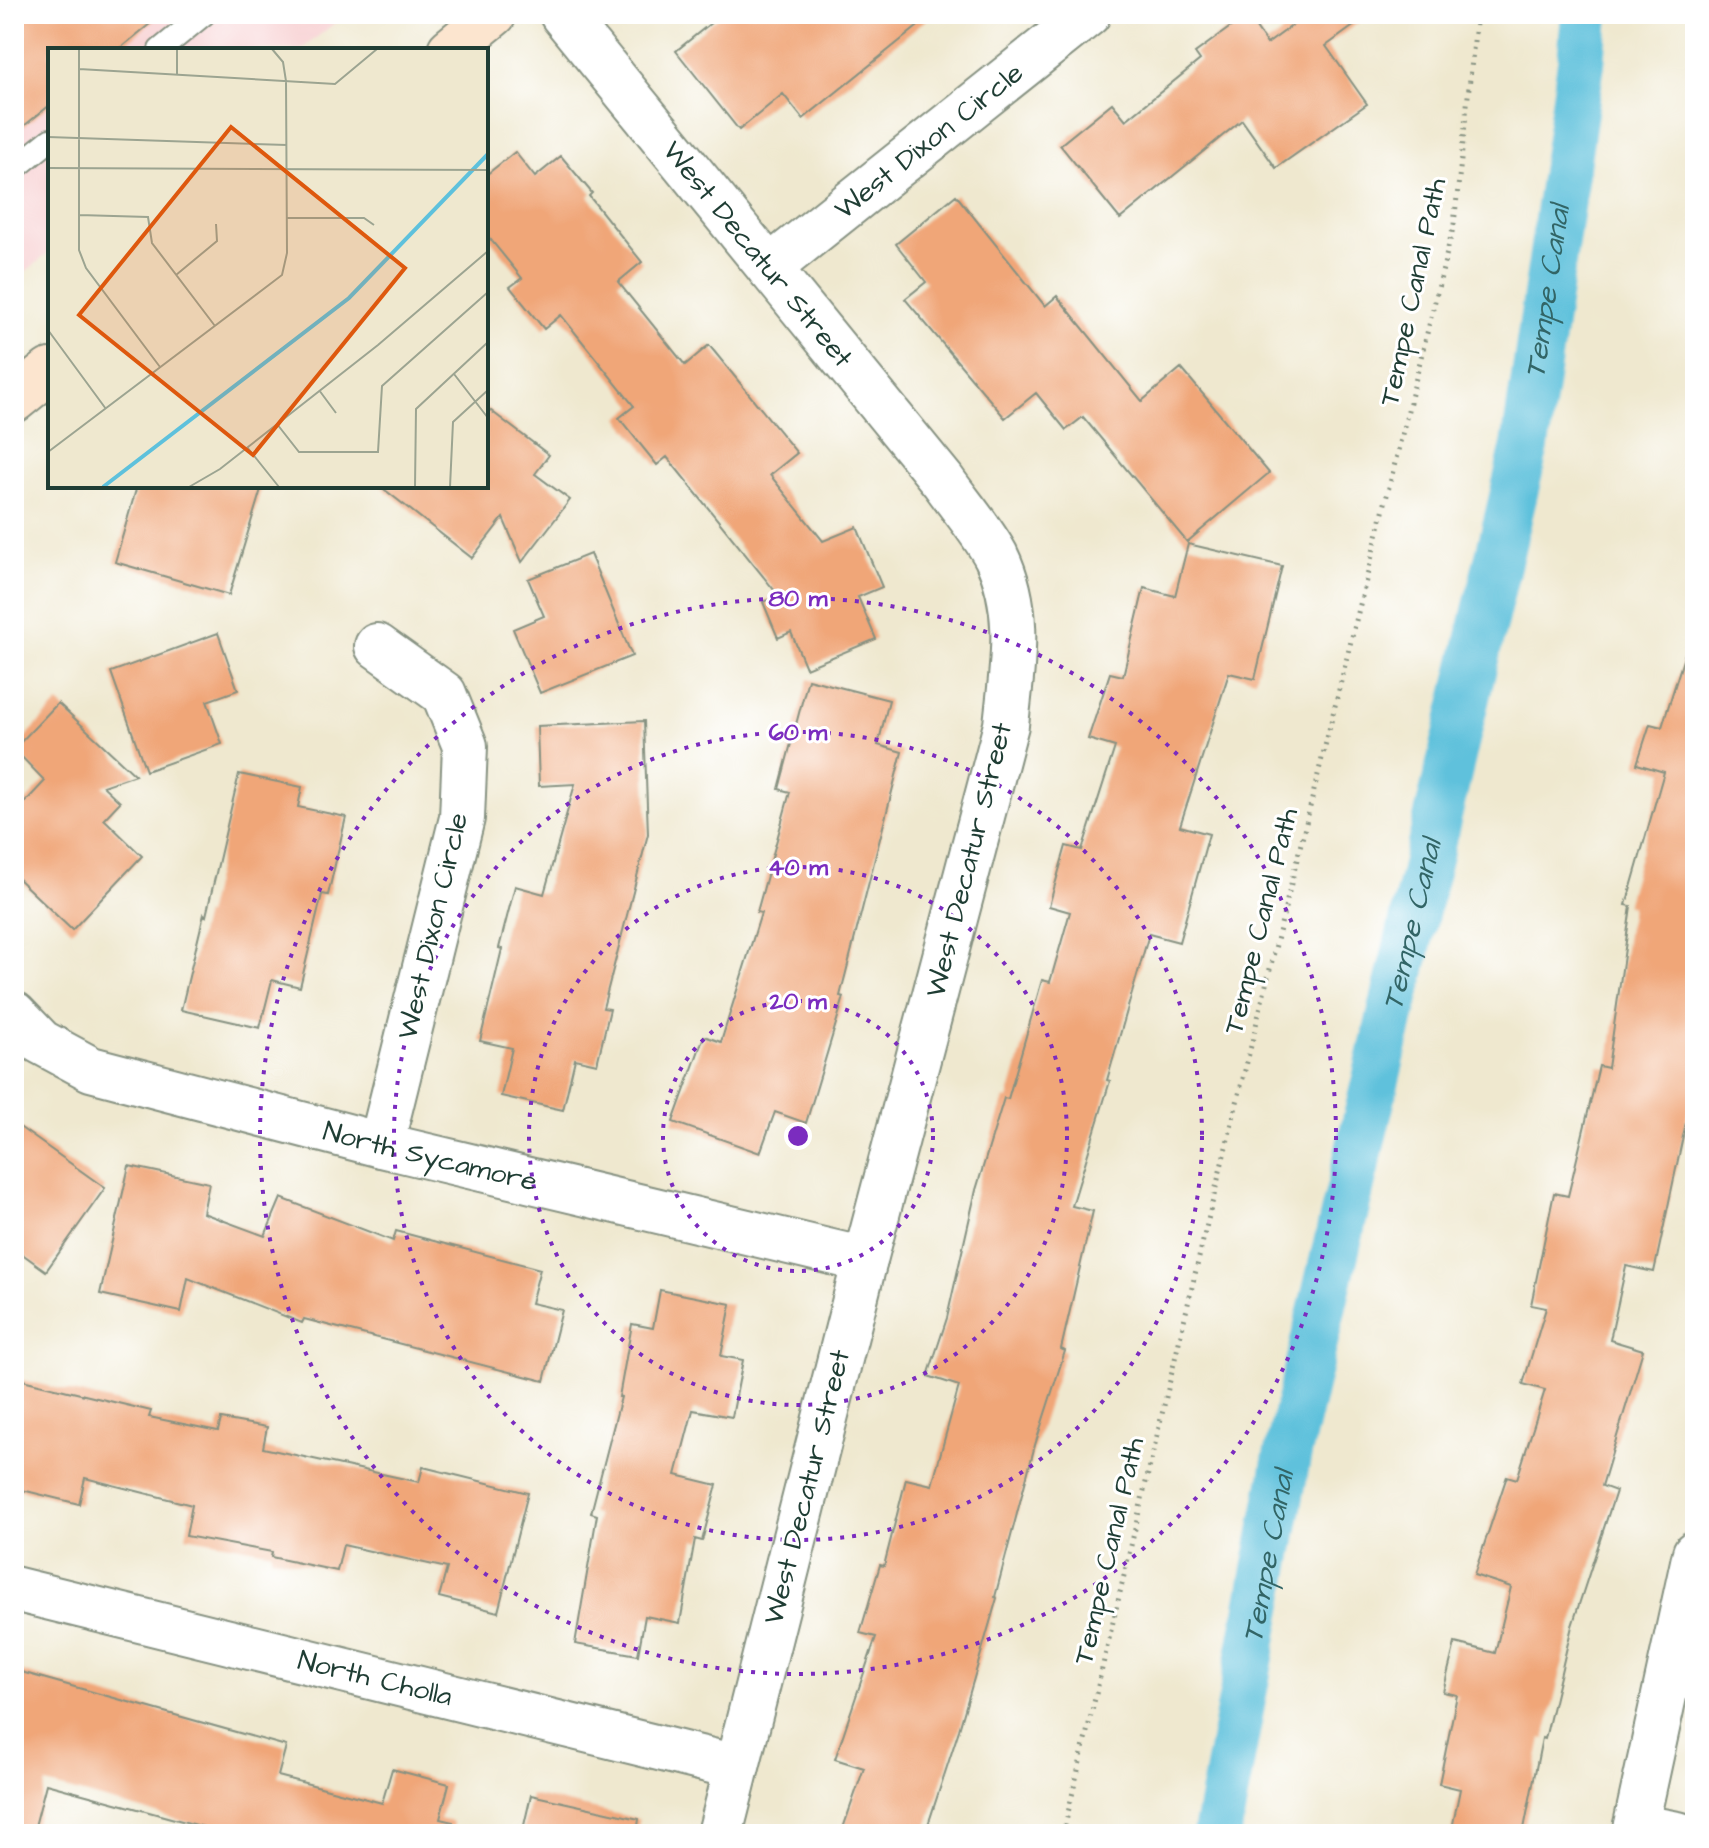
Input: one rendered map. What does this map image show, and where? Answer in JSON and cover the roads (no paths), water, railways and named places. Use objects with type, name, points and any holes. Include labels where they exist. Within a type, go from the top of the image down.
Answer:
[{"type":"main road","points":[[452,48],[494,14]]},
{"type":"main road","points":[[14,400],[48,373]]},
{"type":"street","name":"West Decatur Street","points":[[562,14],[943,481],[996,556],[1009,596],[1016,635],[1006,725],[865,1260],[720,1834]]},
{"type":"street","name":"West Dixon Circle","points":[[769,268],[1088,14]]},
{"type":"street","name":"West Dixon Circle","points":[[377,646],[444,694],[465,746],[462,818],[381,1145]]},
{"type":"street","name":"North Sycamore","points":[[14,1014],[41,1042],[91,1069],[381,1145],[865,1260]]},
{"type":"street","points":[[1678,1834],[1635,1830],[1695,1553]]},
{"type":"street","name":"North Cholla","points":[[14,1589],[736,1767]]},
{"type":"lane","points":[[162,48],[204,14]]},
{"type":"lane","points":[[14,169],[48,142]]},
{"type":"waterway","name":"Tempe Canal","points":[[1217,1834],[1287,1457],[1525,446],[1581,63],[1585,14]]}]
